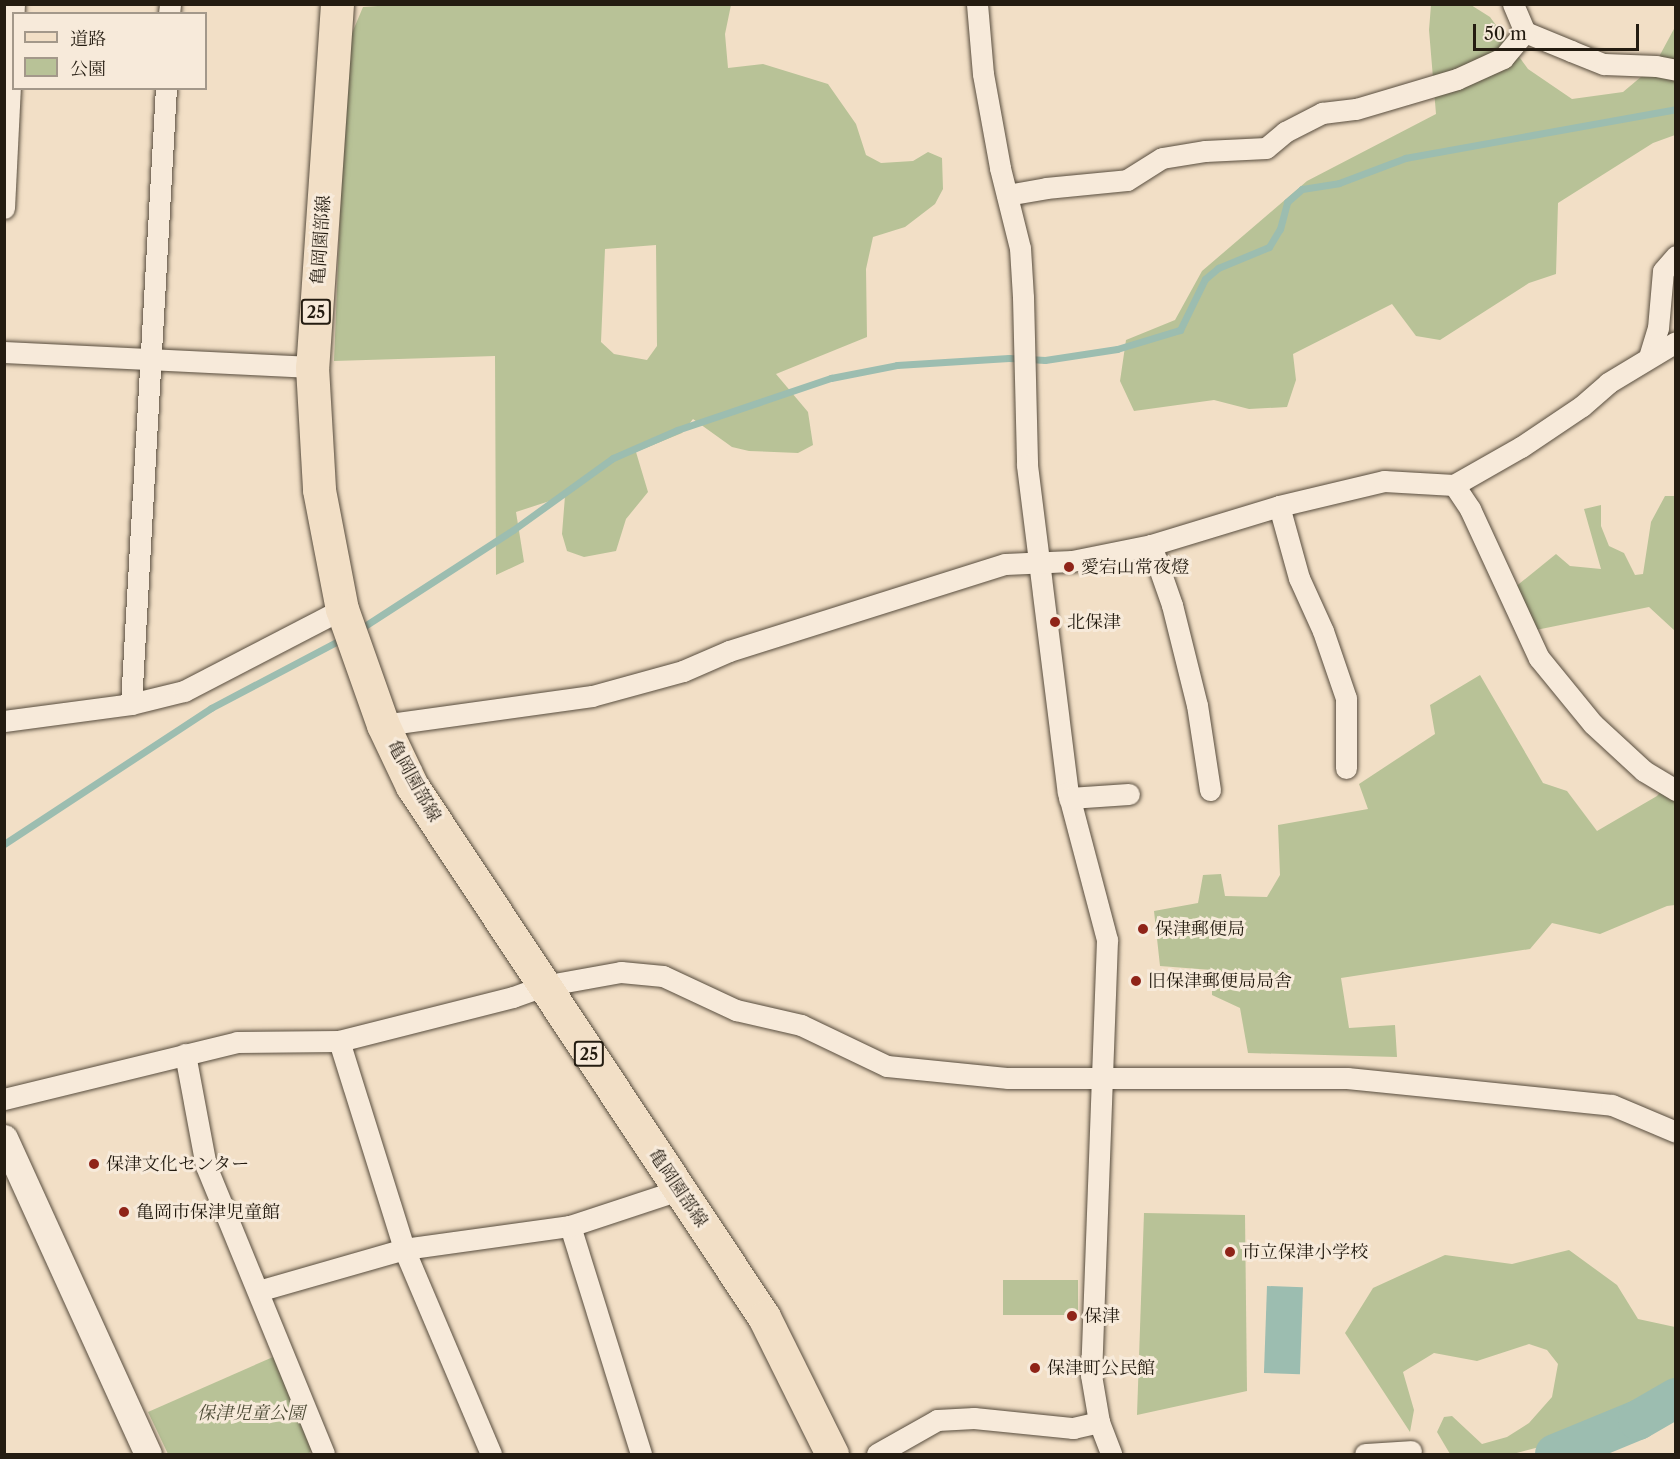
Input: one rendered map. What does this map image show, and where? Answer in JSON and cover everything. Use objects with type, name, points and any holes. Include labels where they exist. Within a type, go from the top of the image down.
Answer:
[{"type":"main road","name":"亀岡園部線","points":[[337,4],[312,368],[319,490],[344,613],[383,724],[412,786],[764,1317],[832,1455]]},
{"type":"street","points":[[977,4],[983,74],[1020,248],[1027,465],[1069,798],[1107,940],[1103,1077],[1095,1204],[1091,1375],[1099,1422],[1111,1455]]},
{"type":"street","points":[[1513,4],[1525,32],[1604,64],[1656,66],[1676,70]]},
{"type":"street","points":[[1007,195],[1046,188],[1127,180],[1162,159],[1205,151],[1266,148],[1285,132],[1322,113],[1356,109],[1457,79],[1503,58],[1525,32]]},
{"type":"street","points":[[4,208],[12,45]]},
{"type":"street","points":[[131,704],[152,361],[165,90]]},
{"type":"street","points":[[1649,357],[1658,328],[1663,271],[1676,256]]},
{"type":"street","points":[[383,724],[592,696],[683,670],[729,651],[1005,564],[1072,561],[1151,545],[1279,506],[1384,481],[1454,485],[1521,447],[1649,357],[1676,342]]},
{"type":"street","points":[[4,352],[312,368]]},
{"type":"street","points":[[1454,485],[1470,509],[1539,658],[1593,724],[1644,771],[1676,790]]},
{"type":"street","points":[[1279,506],[1299,578],[1323,631],[1346,698],[1346,768]]},
{"type":"street","points":[[1151,545],[1172,606],[1197,705],[1210,790]]},
{"type":"street","points":[[4,721],[131,704],[184,691],[344,613]]},
{"type":"street","points":[[1069,798],[1129,794]]},
{"type":"street","points":[[4,1099],[237,1042],[339,1041],[513,997],[543,986],[621,972],[663,976],[736,1010],[801,1025],[887,1066],[1008,1078],[1347,1078],[1514,1093],[1612,1106],[1676,1132]]},
{"type":"street","points":[[339,1041],[404,1249],[487,1454]]},
{"type":"street","points":[[185,1054],[206,1166],[324,1455]]},
{"type":"street","points":[[4,1138],[148,1455]]},
{"type":"street","points":[[258,1291],[404,1249],[570,1226],[680,1190]]},
{"type":"street","points":[[570,1226],[641,1455]]},
{"type":"street","points":[[877,1455],[937,1420],[974,1418],[1073,1428],[1099,1422]]},
{"type":"street","points":[[1365,1455],[1411,1451]]},
{"type":"green space","points":[[407,4],[731,5],[725,34],[728,68],[763,64],[828,84],[856,124],[866,155],[881,163],[913,161],[928,152],[942,158],[943,189],[935,204],[905,227],[873,237],[866,269],[867,337],[776,374],[808,412],[813,445],[798,453],[749,451],[732,447],[693,419],[682,433],[636,452],[648,492],[626,519],[616,551],[584,557],[567,551],[562,534],[565,496],[516,512],[524,562],[496,575],[495,356],[334,361],[347,45],[363,7]],"holes":[[[656,245],[657,346],[647,360],[614,354],[601,342],[605,249]]]},
{"type":"green space","points":[[1431,5],[1471,5],[1490,17],[1528,69],[1572,99],[1623,92],[1654,66],[1675,27],[1675,135],[1653,143],[1558,203],[1556,274],[1529,283],[1440,340],[1416,336],[1392,304],[1293,354],[1296,380],[1287,407],[1249,409],[1214,400],[1134,411],[1120,381],[1126,340],[1175,320],[1202,271],[1307,181],[1436,114],[1429,30]]},
{"type":"green space","points":[[1665,496],[1675,496],[1675,631],[1649,607],[1536,630],[1514,588],[1556,554],[1570,566],[1601,569],[1584,509],[1601,505],[1601,526],[1609,546],[1624,553],[1635,575],[1643,574],[1651,522]]},
{"type":"green space","points":[[1480,675],[1543,783],[1567,791],[1597,831],[1657,796],[1675,775],[1675,905],[1667,906],[1600,934],[1552,923],[1530,949],[1341,978],[1349,1028],[1395,1025],[1397,1057],[1248,1053],[1240,1008],[1212,995],[1212,970],[1160,966],[1154,911],[1198,903],[1203,875],[1221,874],[1225,896],[1267,897],[1280,875],[1278,825],[1368,809],[1359,784],[1435,734],[1430,705]]},
{"type":"green space","points":[[1144,1213],[1245,1215],[1247,1391],[1137,1415]]},
{"type":"green space","points":[[1569,1250],[1617,1285],[1638,1319],[1675,1327],[1675,1378],[1578,1437],[1513,1454],[1450,1454],[1437,1432],[1444,1417],[1452,1416],[1482,1444],[1507,1437],[1529,1423],[1552,1397],[1558,1364],[1547,1350],[1529,1344],[1477,1361],[1434,1353],[1403,1372],[1414,1410],[1410,1432],[1345,1333],[1373,1288],[1445,1255],[1512,1264]]},
{"type":"green space","points":[[1003,1280],[1078,1280],[1078,1315],[1003,1315]]},
{"type":"green space","name":"保津児童公園","points":[[273,1357],[312,1447],[309,1454],[168,1454],[148,1412]]},
{"type":"shaded area","points":[[1267,1286],[1303,1287],[1300,1374],[1264,1373]]},
{"type":"waterway","points":[[360,629],[513,530],[613,458],[677,430],[831,378],[897,365],[1009,358],[1045,360],[1117,349],[1180,330],[1205,279],[1218,268],[1269,247],[1280,229],[1287,202],[1302,189],[1339,183],[1405,158],[1676,109]]},
{"type":"waterway","points":[[4,844],[211,708],[342,639]]},
{"type":"waterway","points":[[1555,1454],[1638,1420],[1676,1398]]},
{"type":"place","name":"愛宕山常夜燈","points":[[1069,567]]},
{"type":"place","name":"北保津","points":[[1055,622]]},
{"type":"place","name":"保津郵便局","points":[[1143,929]]},
{"type":"place","name":"旧保津郵便局局舎","points":[[1136,981]]},
{"type":"place","name":"保津文化センター","points":[[94,1164]]},
{"type":"place","name":"亀岡市保津児童館","points":[[124,1212]]},
{"type":"place","name":"市立保津小学校","points":[[1230,1252]]},
{"type":"place","name":"保津","points":[[1072,1316]]},
{"type":"place","name":"保津町公民館","points":[[1035,1368]]}]
